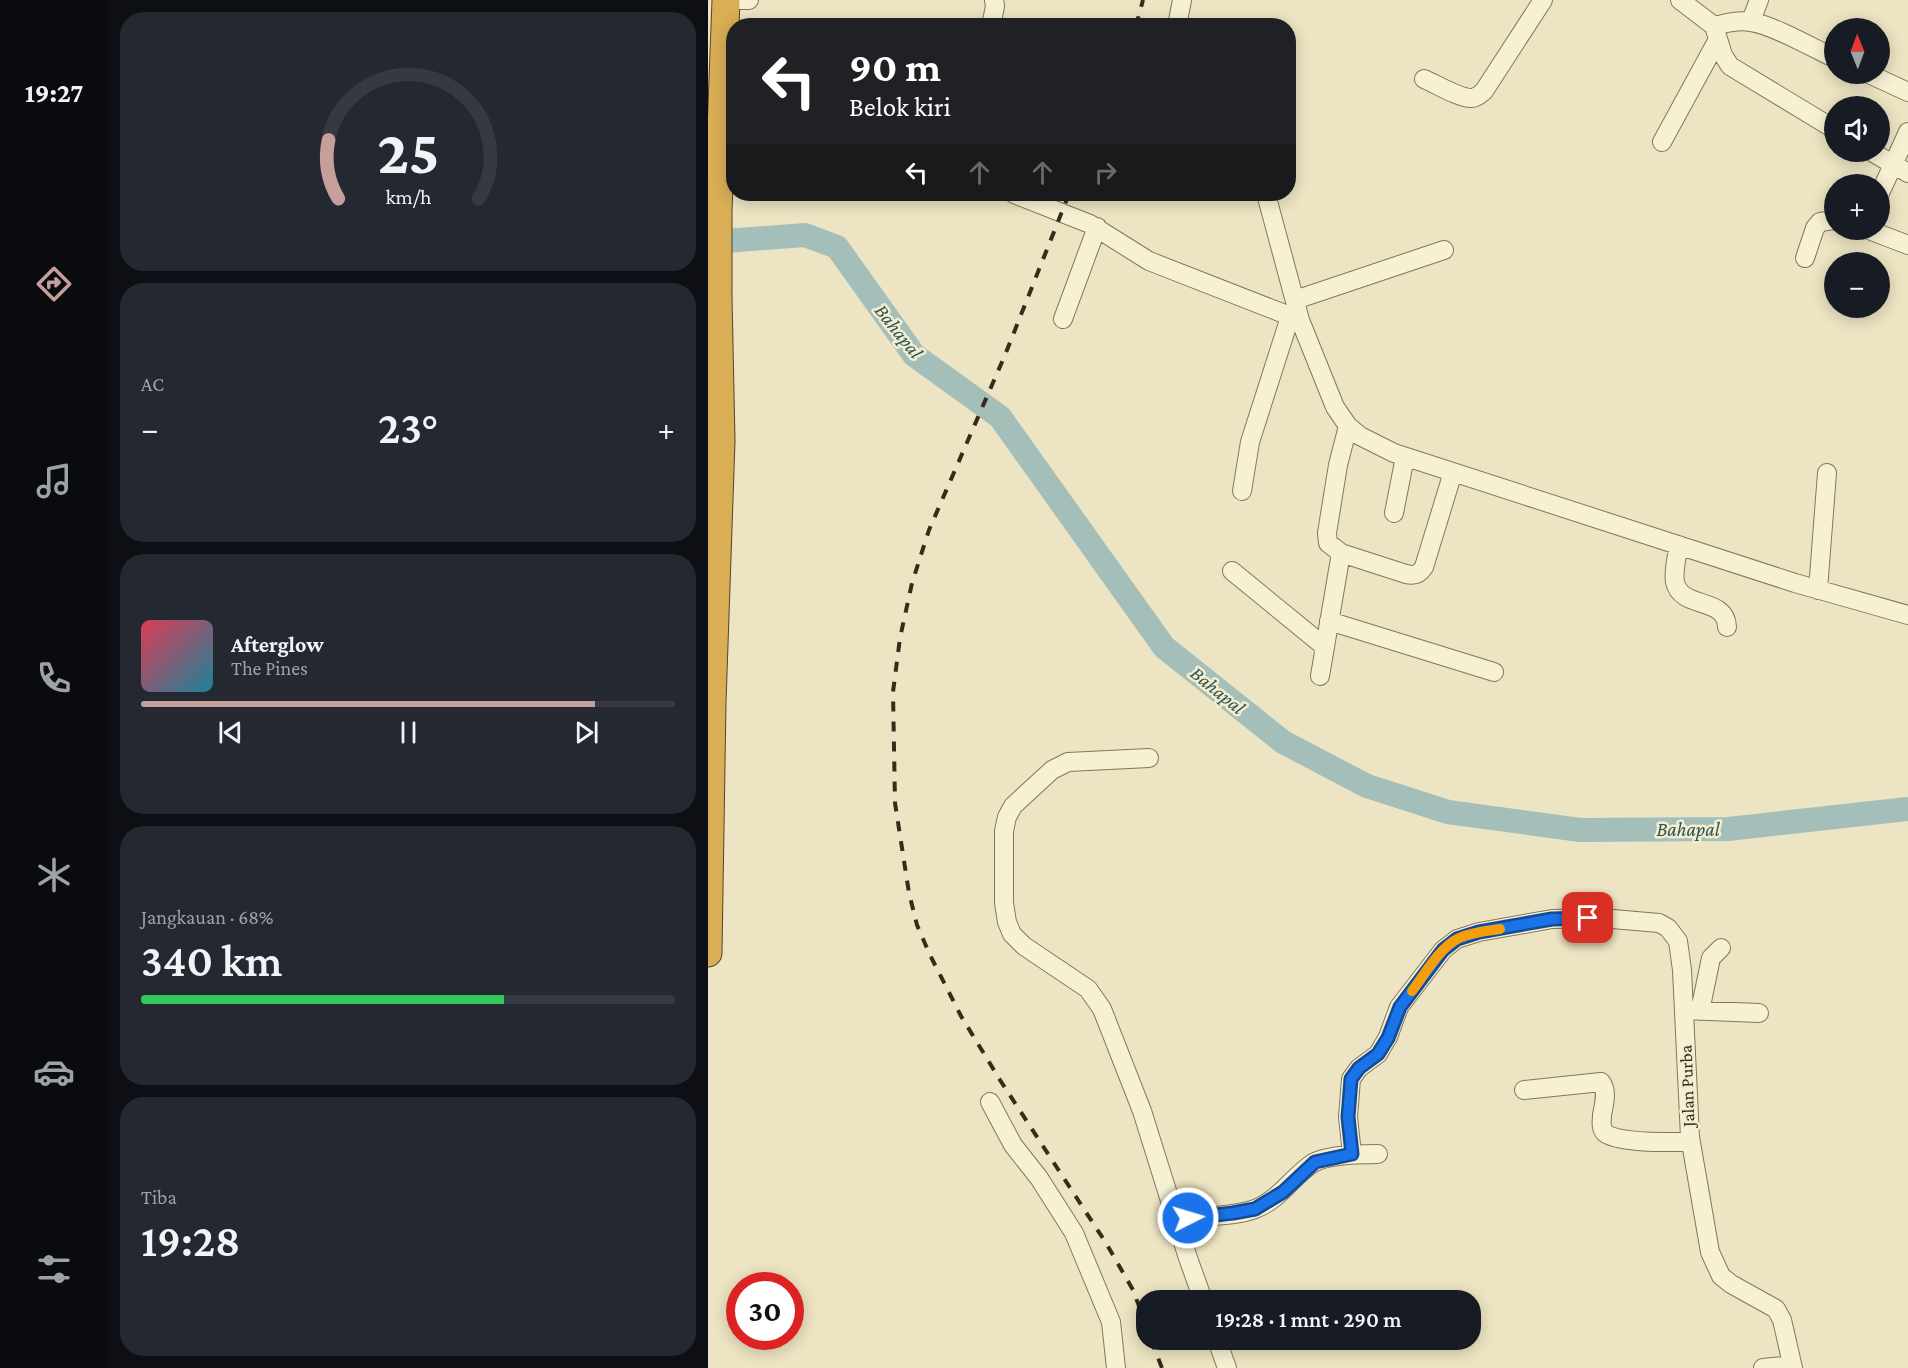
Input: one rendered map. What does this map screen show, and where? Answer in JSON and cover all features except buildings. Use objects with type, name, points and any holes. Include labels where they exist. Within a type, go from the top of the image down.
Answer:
[{"type":"highway","points":[[708,953],[710,703],[721,441],[718,211],[726,0]]},
{"type":"highway","points":[[709,61],[725,33]]},
{"type":"highway","points":[[708,411],[721,441]]},
{"type":"street","points":[[726,0],[749,0]]},
{"type":"street","points":[[993,18],[994,0]]},
{"type":"street","points":[[1179,18],[1182,0]]},
{"type":"street","points":[[1424,79],[1465,96],[1473,98],[1478,96],[1484,91],[1543,0]]},
{"type":"street","points":[[1680,0],[1715,33],[1730,66],[1824,123]]},
{"type":"street","points":[[1750,21],[1759,0]]},
{"type":"street","points":[[1662,142],[1715,33],[1734,21],[1750,21],[1763,25],[1824,53]]},
{"type":"street","points":[[1890,84],[1908,92]]},
{"type":"street","points":[[1890,181],[1900,168],[1908,132]]},
{"type":"street","points":[[1032,201],[1097,227],[1149,261],[1295,313],[1444,250]]},
{"type":"street","points":[[1268,201],[1295,313],[1335,407],[1348,426],[1378,447],[1818,590],[1908,615]]},
{"type":"street","points":[[1805,258],[1815,228],[1820,222],[1824,221]]},
{"type":"street","points":[[1063,319],[1097,227]]},
{"type":"street","points":[[1890,238],[1908,245]]},
{"type":"street","points":[[1242,491],[1250,442],[1295,313]]},
{"type":"street","points":[[1348,426],[1338,465],[1327,533],[1330,546],[1341,553],[1406,574],[1421,572],[1453,472]]},
{"type":"street","points":[[1394,513],[1405,457]]},
{"type":"street","points":[[1818,590],[1827,473]]},
{"type":"street","points":[[1679,545],[1675,573],[1678,591],[1684,596],[1720,611],[1725,616],[1727,627]]},
{"type":"street","points":[[1320,676],[1341,553]]},
{"type":"street","points":[[1232,571],[1325,647]]},
{"type":"street","points":[[1329,621],[1494,672]]},
{"type":"street","points":[[1149,758],[1068,762],[1052,770],[1013,806],[1006,817],[1004,831],[1004,903],[1012,934],[1024,946],[1088,989],[1102,1009],[1143,1111],[1200,1290]]},
{"type":"street","name":"Jalan Purba","points":[[1352,1154],[1348,1117],[1351,1079],[1359,1068],[1378,1054],[1388,1038],[1400,1007],[1443,950],[1457,939],[1479,932],[1576,917],[1659,923],[1668,928],[1678,941],[1682,970],[1692,1010],[1690,1142],[1706,1237],[1721,1276],[1776,1309],[1782,1320],[1792,1367]]},
{"type":"street","points":[[1721,948],[1711,958],[1692,1010],[1759,1013]]},
{"type":"street","points":[[1524,1090],[1601,1082],[1605,1089],[1602,1128],[1606,1133],[1631,1140],[1690,1142]]},
{"type":"street","points":[[990,1102],[1013,1145],[1039,1178],[1074,1233],[1111,1322],[1116,1368]]},
{"type":"street","points":[[1176,1220],[1255,1209],[1283,1192],[1315,1162],[1352,1154],[1378,1154]]},
{"type":"street","points":[[1221,1350],[1227,1368]]},
{"type":"street","points":[[1763,1368],[1792,1367]]},
{"type":"waterway","name":"Bahapal","points":[[708,252],[725,241],[805,235],[837,247],[914,355],[1000,417],[1164,647],[1283,742],[1367,786],[1448,812],[1580,830],[1728,829],[1908,809]]},
{"type":"railway","points":[[1138,18],[1143,0]]},
{"type":"railway","points":[[1066,201],[1005,355],[929,530],[912,583],[900,638],[893,692],[895,803],[909,893],[917,925],[930,955],[961,1016],[1106,1243],[1136,1298]]},
{"type":"railway","points":[[1155,1350],[1162,1368]]},
{"type":"slow traffic","points":[[1412,991],[1443,950],[1457,939],[1479,932],[1500,929]]},
{"type":"route","points":[[1188,1218],[1255,1209],[1283,1192],[1315,1162],[1352,1154],[1348,1117],[1351,1079],[1359,1068],[1378,1054],[1388,1038],[1400,1007],[1443,950],[1457,939],[1479,932],[1530,922],[1576,917],[1588,918]]}]
